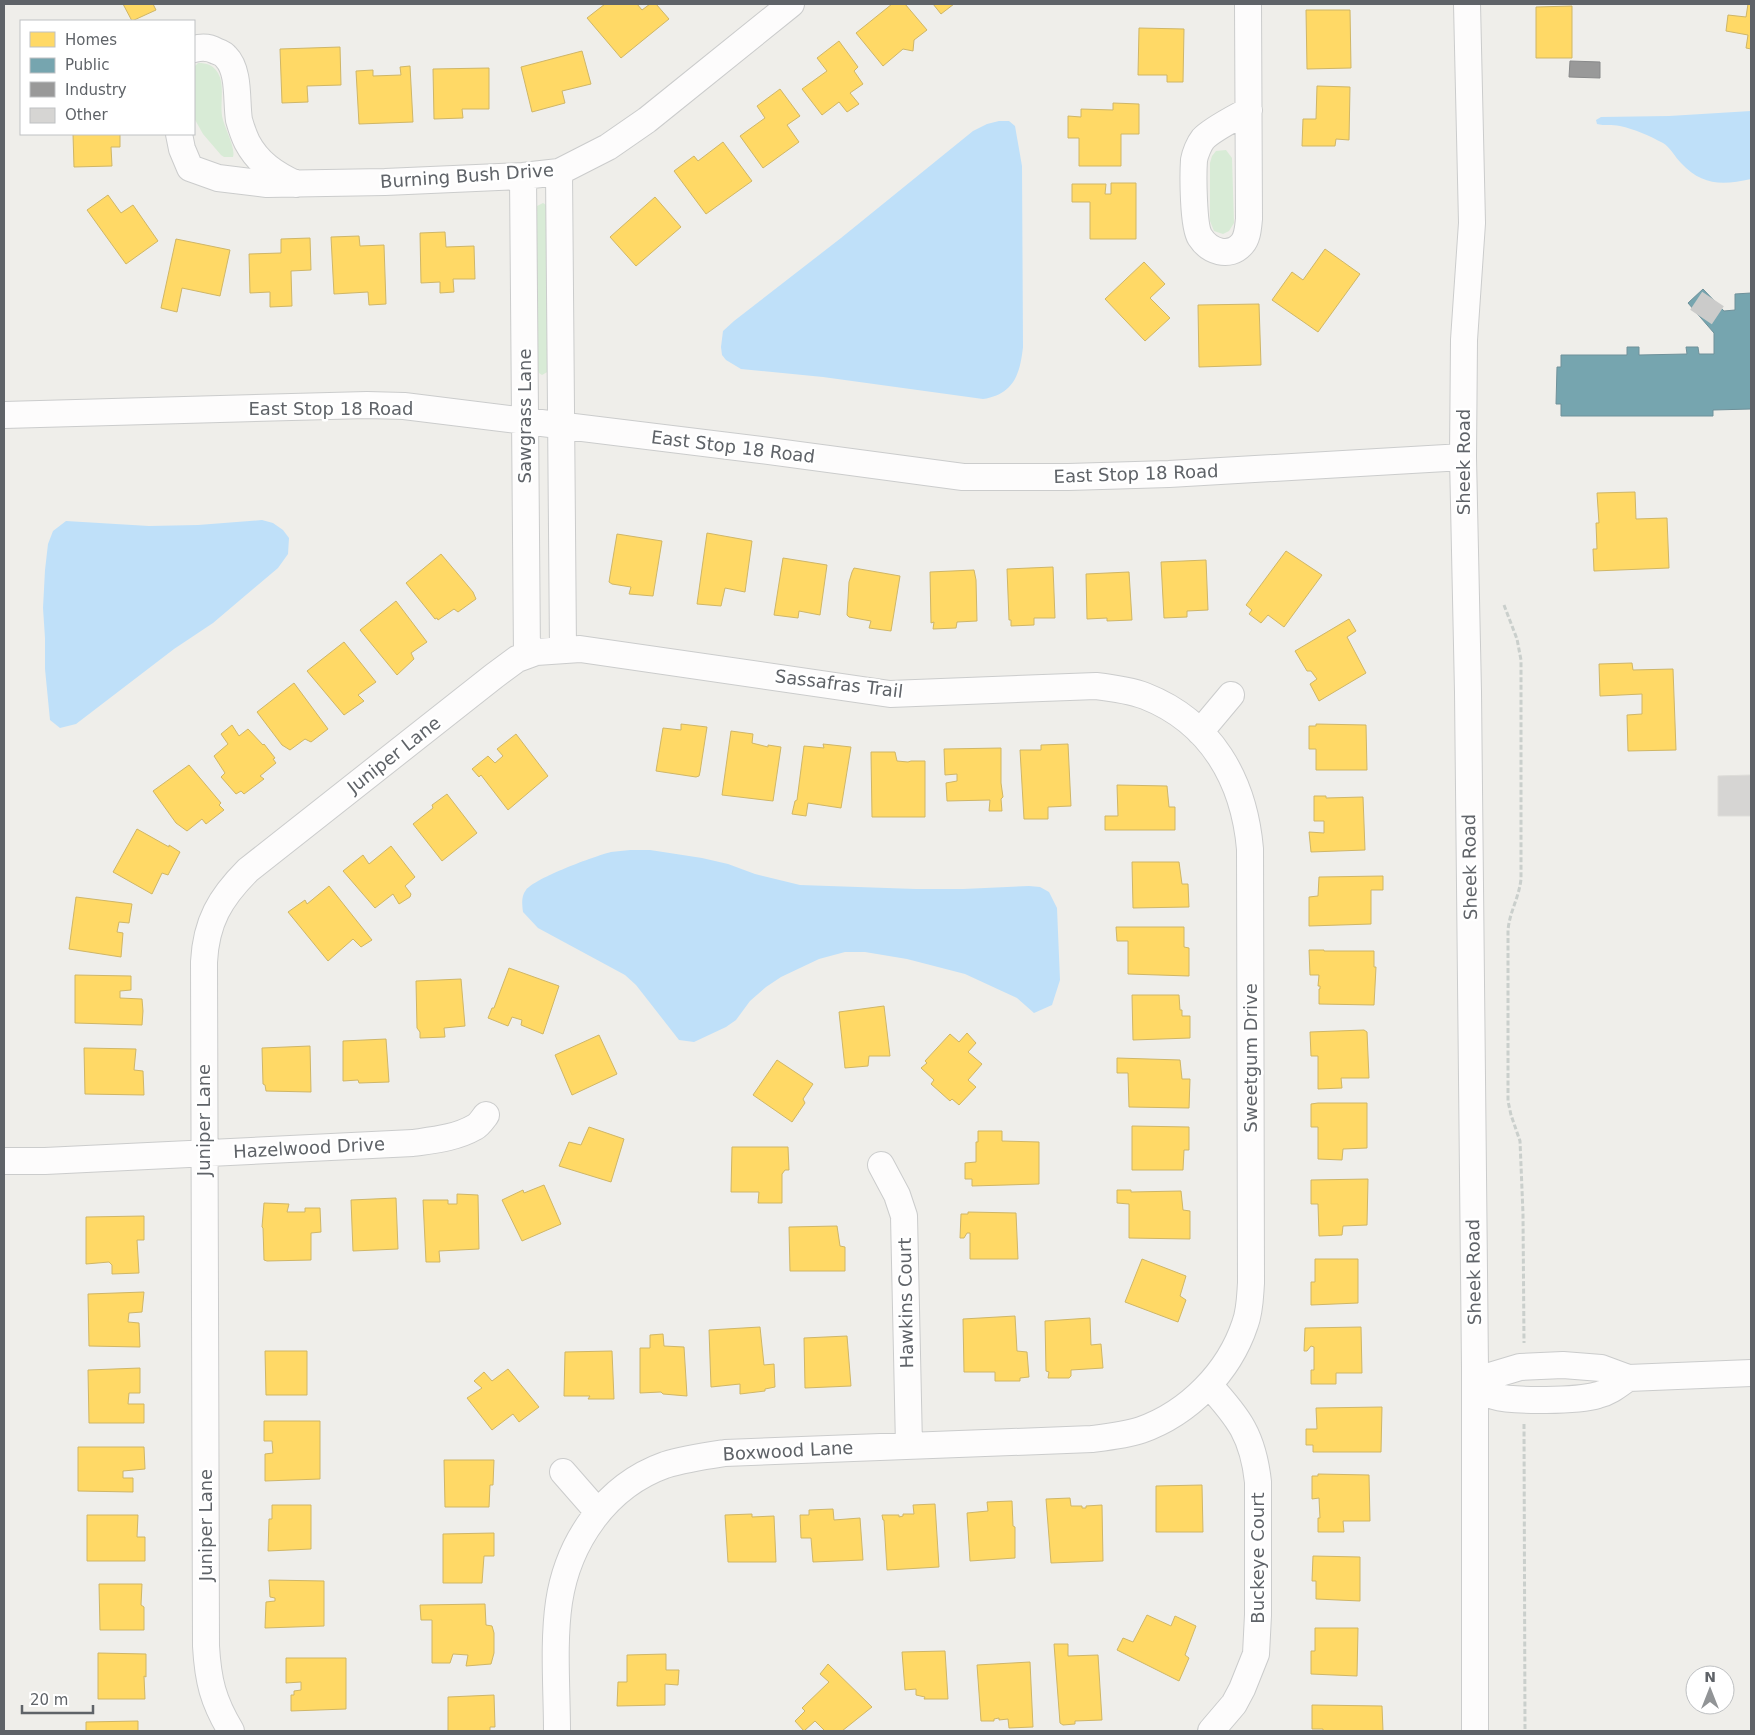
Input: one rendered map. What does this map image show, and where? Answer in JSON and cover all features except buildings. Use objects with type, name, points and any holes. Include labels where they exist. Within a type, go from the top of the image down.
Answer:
[{"type":"street","name":"Burning Bush Drive","points":[[179,135],[182,149],[190,168],[218,178],[241,182],[297,184],[523,176],[559,172],[608,147],[647,120],[791,4]]},
{"type":"street","points":[[1248,4],[1248,110],[1248,233],[1242,244],[1230,252],[1216,252],[1206,245],[1198,235],[1195,219],[1194,159],[1203,139],[1248,110]]},
{"type":"street","name":"Sheek Road","points":[[1467,4],[1472,223],[1464,340],[1463,457],[1468,692],[1475,1384],[1475,1731]]},
{"type":"street","name":"Burning Bush Drive","points":[[195,49],[211,48],[226,56],[232,67],[236,83],[240,121],[247,142],[259,161],[277,175],[297,184]]},
{"type":"street","name":"Sawgrass Lane","points":[[559,172],[563,649]]},
{"type":"street","name":"Sawgrass Lane","points":[[523,176],[527,655]]},
{"type":"street","name":"East Stop 18 Road","points":[[4,415],[367,405],[404,406],[762,450],[963,478],[1169,474],[1463,457]]},
{"type":"street","name":"Sassafras Trail","points":[[527,655],[536,652],[580,649],[890,694],[1069,686],[1114,688],[1144,695],[1163,704],[1200,732]]},
{"type":"street","name":"Juniper Lane","points":[[231,1731],[216,1705],[210,1684],[207,1655],[205,946],[208,930],[214,914],[224,897],[248,870],[494,676],[517,659],[527,655]]},
{"type":"street","points":[[1200,732],[1231,695]]},
{"type":"street","name":"Sweetgum Drive","points":[[1200,732],[1214,746],[1233,779],[1244,807],[1250,849],[1250,1306],[1238,1342],[1226,1364],[1209,1386]]},
{"type":"street","name":"Hazelwood Drive","points":[[4,1161],[413,1143],[440,1140],[477,1127],[486,1115]]},
{"type":"street","name":"Hawkins Court","points":[[881,1165],[897,1195],[904,1216],[909,1446]]},
{"type":"street","points":[[1475,1384],[1493,1396],[1532,1400],[1597,1396],[1610,1391],[1628,1378],[1751,1373]]},
{"type":"street","name":"Boxwood Lane","points":[[557,1731],[559,1604],[569,1561],[577,1544],[598,1512],[611,1498],[647,1474],[664,1466],[725,1453],[1092,1439],[1116,1436],[1141,1430],[1159,1422],[1178,1411],[1209,1386]]},
{"type":"street","name":"Buckeye Court","points":[[1209,1386],[1239,1420],[1251,1448],[1258,1482],[1258,1615],[1256,1654],[1234,1704],[1211,1731]]},
{"type":"street","points":[[563,1472],[598,1512]]},
{"type":"path","points":[[1504,605],[1517,640],[1521,660],[1521,879],[1520,890],[1510,913],[1508,932],[1508,1101],[1520,1141],[1523,1214],[1524,1340]]},
{"type":"path","points":[[1524,1425],[1525,1731]]},
{"type":"green space","points":[[198,63],[207,64],[212,66],[218,73],[222,88],[222,116],[233,148],[233,157],[221,155],[203,134],[195,120],[195,66]]},
{"type":"green space","points":[[1226,150],[1232,158],[1234,223],[1229,231],[1223,234],[1214,231],[1210,221],[1210,163],[1216,151]]},
{"type":"green space","points":[[543,203],[548,206],[549,371],[542,375],[537,367],[537,206]]},
{"type":"water","points":[[1751,111],[1751,179],[1722,183],[1705,180],[1689,171],[1663,143],[1625,127],[1597,124],[1596,120],[1601,117],[1669,116]]},
{"type":"water","points":[[1009,121],[1015,126],[1022,166],[1023,347],[1020,366],[1014,381],[1002,393],[983,399],[823,377],[741,369],[726,360],[722,355],[721,347],[723,331],[734,321],[841,238],[973,131],[987,124]]},
{"type":"water","points":[[262,520],[273,523],[283,530],[289,538],[288,554],[278,568],[213,623],[174,649],[76,724],[60,728],[50,720],[45,669],[43,608],[48,544],[53,531],[66,521],[149,526],[198,525]]},
{"type":"water","points":[[630,850],[650,850],[702,858],[800,885],[916,889],[1040,887],[1049,892],[1057,908],[1060,980],[1052,1005],[1034,1013],[1017,998],[965,974],[907,959],[865,952],[845,952],[819,959],[781,977],[750,1001],[736,1020],[726,1027],[694,1042],[679,1040],[636,985],[625,975],[538,928],[523,912],[522,901],[524,892],[532,885],[566,868],[603,854]]},
{"type":"tunnel","points":[[1701,317],[1713,299]]}]
